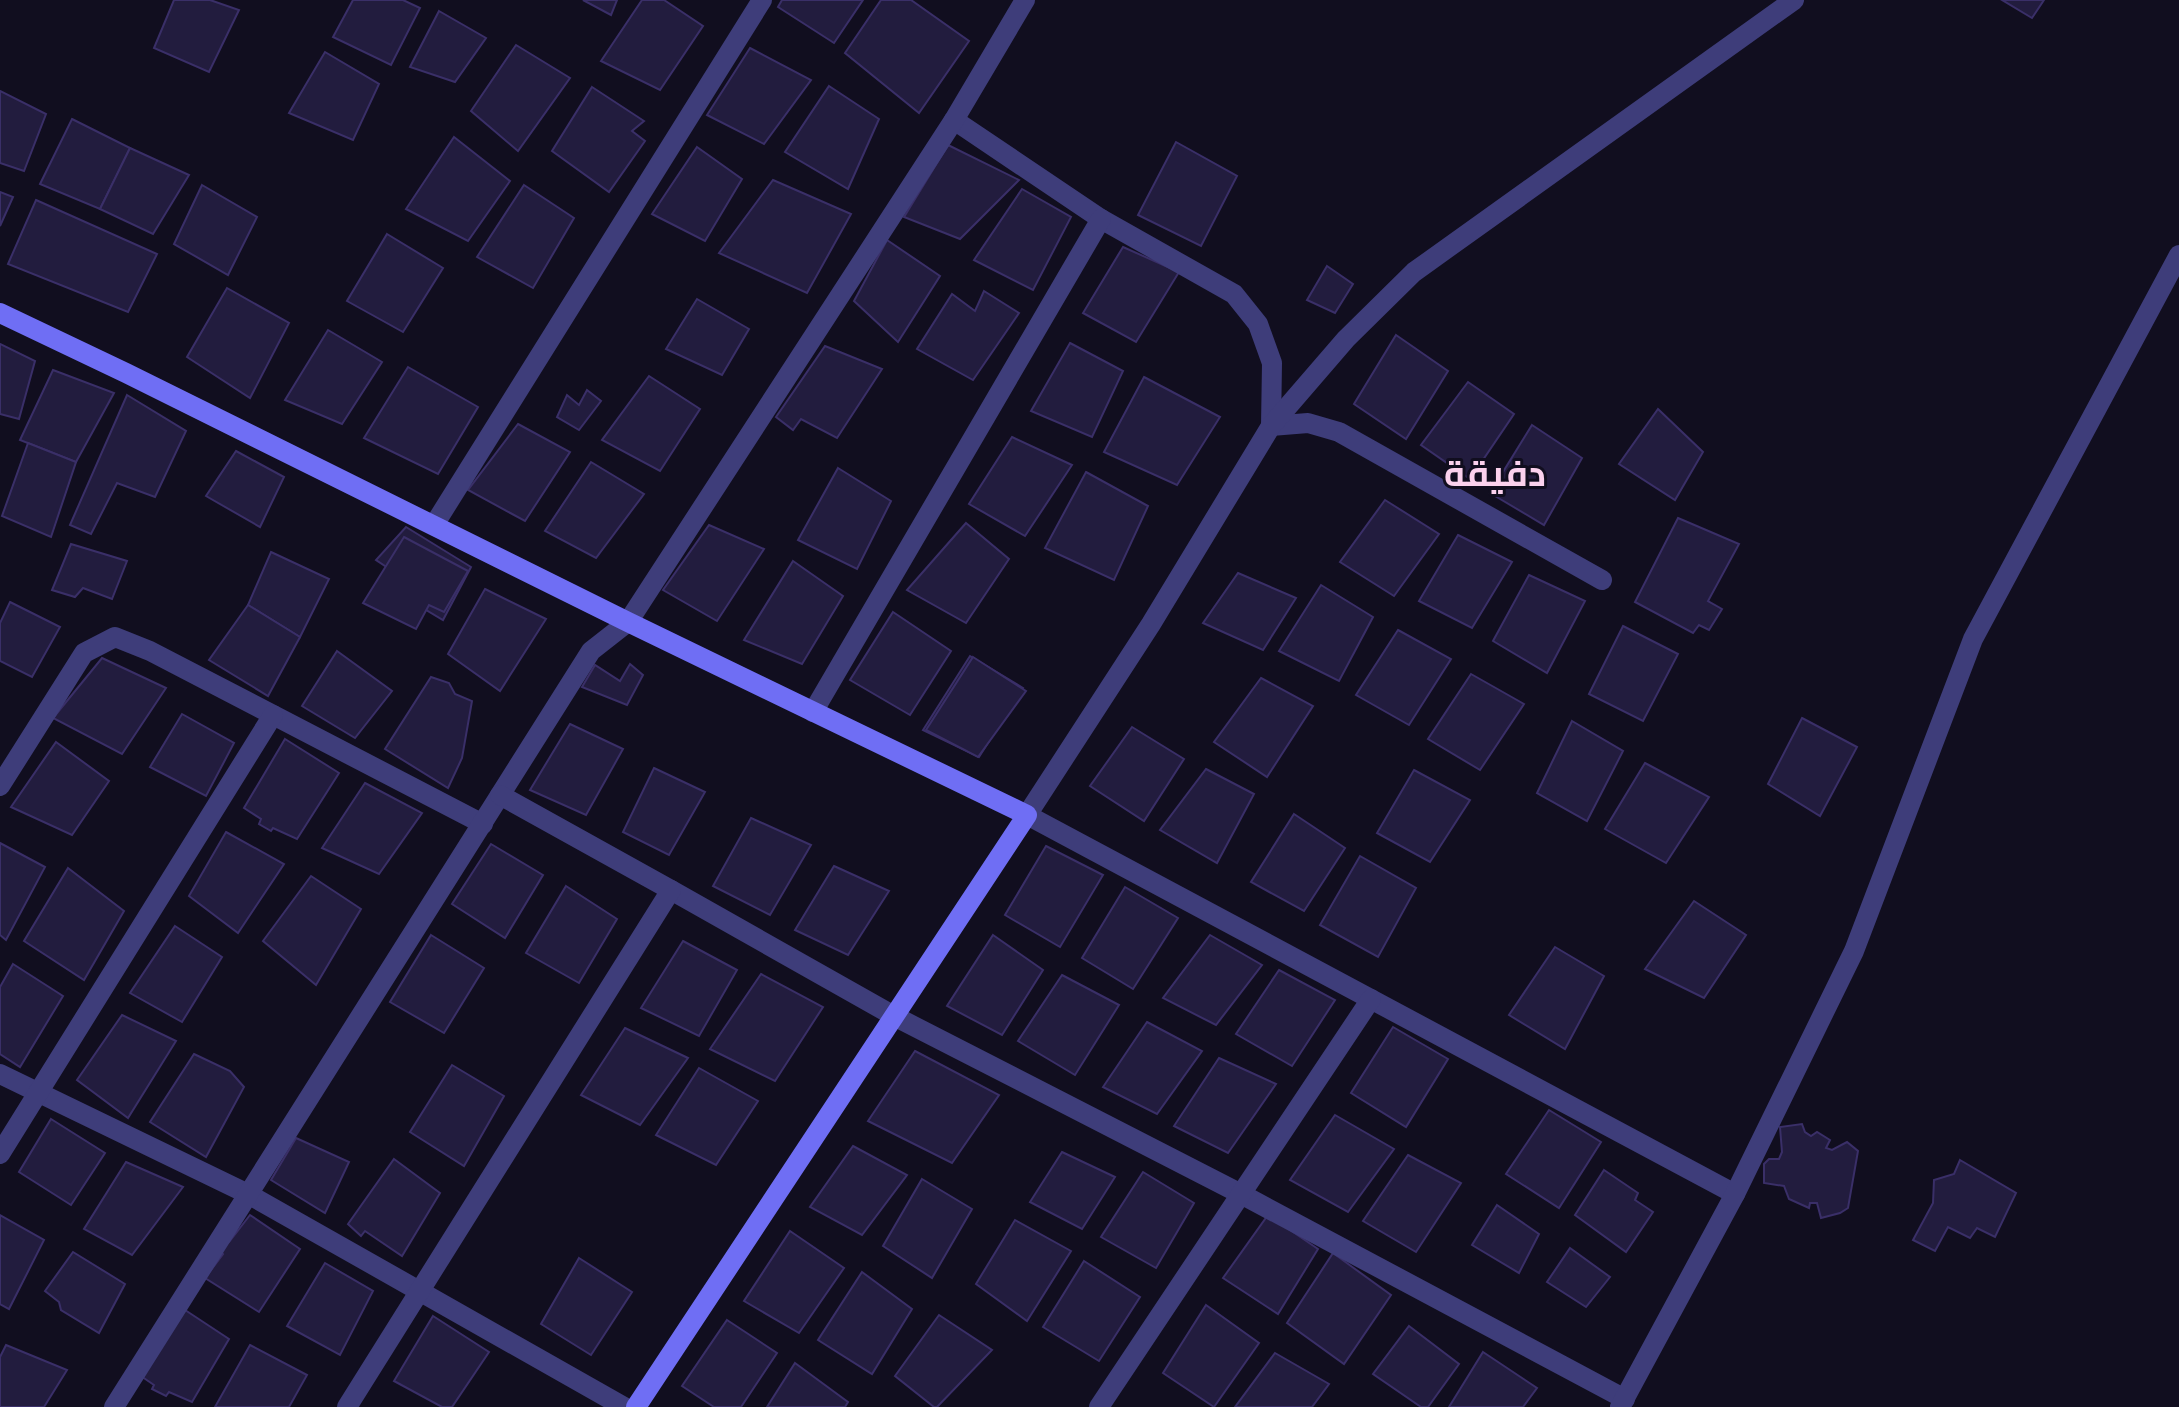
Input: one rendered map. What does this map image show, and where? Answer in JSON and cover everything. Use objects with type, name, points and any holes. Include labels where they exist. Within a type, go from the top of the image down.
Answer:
[{"type":"street","points":[[434,525],[762,0]]},
{"type":"street","points":[[114,1407],[591,651],[628,622],[954,120],[1025,0]]},
{"type":"street","points":[[636,1407],[1151,624],[1271,426],[1346,339],[1414,272],[1794,0]]},
{"type":"street","points":[[954,120],[1101,219],[1234,294],[1258,324],[1272,363],[1271,426]]},
{"type":"street","points":[[813,712],[1101,219]]},
{"type":"street","points":[[500,795],[894,1016],[1241,1194],[1622,1403],[1735,1194],[1854,951],[1973,639],[2179,255]]},
{"type":"street","points":[[0,313],[1027,815],[1735,1194]]},
{"type":"street","points":[[1271,426],[1308,423],[1339,432],[1602,580]]},
{"type":"street","points":[[0,786],[84,653],[115,637],[150,651],[483,824]]},
{"type":"street","points":[[0,1154],[273,715]]},
{"type":"street","points":[[347,1407],[671,890]]},
{"type":"street","points":[[1099,1407],[1371,999]]},
{"type":"street","points":[[0,1074],[248,1194],[624,1407]]},
{"type":"building","points":[[174,0],[210,0],[239,10],[209,72],[154,48]]},
{"type":"building","points":[[353,0],[403,0],[420,8],[391,65],[333,37]]},
{"type":"building","points":[[583,0],[617,0],[611,15]]},
{"type":"building","points":[[642,0],[664,0],[703,26],[660,90],[601,61]]},
{"type":"building","points":[[782,0],[863,0],[834,43],[778,7]]},
{"type":"building","points":[[881,0],[911,0],[969,41],[919,113],[845,53]]},
{"type":"building","points":[[2002,0],[2044,0],[2032,18]]},
{"type":"building","points":[[439,11],[486,38],[455,82],[410,67]]},
{"type":"building","points":[[516,45],[570,78],[518,151],[471,111]]},
{"type":"building","points":[[750,48],[811,80],[764,144],[707,115]]},
{"type":"building","points":[[325,52],[379,84],[353,140],[289,113]]},
{"type":"building","points":[[829,86],[879,119],[848,189],[785,152]]},
{"type":"building","points":[[592,87],[644,121],[632,131],[645,141],[609,192],[552,151]]},
{"type":"building","points":[[0,91],[46,114],[24,171],[0,163]]},
{"type":"building","points":[[72,119],[130,148],[100,209],[40,184]]},
{"type":"building","points":[[454,137],[510,181],[468,241],[406,209]]},
{"type":"building","points":[[1176,142],[1237,176],[1201,246],[1138,215]]},
{"type":"building","points":[[948,145],[1019,180],[960,239],[904,217]]},
{"type":"building","points":[[697,147],[742,179],[705,241],[652,214]]},
{"type":"building","points":[[130,148],[189,175],[153,234],[100,209]]},
{"type":"building","points":[[773,180],[851,214],[807,293],[719,253]]},
{"type":"building","points":[[202,185],[257,217],[228,275],[174,244]]},
{"type":"building","points":[[524,185],[574,218],[533,288],[477,257]]},
{"type":"building","points":[[1022,189],[1071,217],[1033,290],[974,260]]},
{"type":"building","points":[[0,192],[13,197],[0,226]]},
{"type":"building","points":[[36,200],[157,254],[128,312],[8,264]]},
{"type":"building","points":[[387,234],[443,268],[403,332],[347,301]]},
{"type":"building","points":[[887,240],[940,276],[898,342],[854,301]]},
{"type":"building","points":[[1123,247],[1179,272],[1136,342],[1083,313]]},
{"type":"building","points":[[1327,266],[1353,284],[1335,313],[1307,300]]},
{"type":"building","points":[[227,288],[289,323],[250,398],[187,357]]},
{"type":"building","points":[[984,291],[1019,313],[973,380],[917,349],[952,294],[975,311]]},
{"type":"building","points":[[697,299],[749,329],[722,375],[666,349]]},
{"type":"building","points":[[328,330],[382,362],[342,424],[285,400]]},
{"type":"building","points":[[1396,335],[1448,371],[1406,439],[1354,404]]},
{"type":"building","points":[[1070,343],[1123,371],[1092,437],[1031,411]]},
{"type":"building","points":[[0,344],[35,361],[19,419],[0,414]]},
{"type":"building","points":[[825,346],[882,369],[837,438],[801,419],[793,430],[776,417]]},
{"type":"building","points":[[408,367],[478,407],[438,474],[364,438]]},
{"type":"building","points":[[53,370],[114,393],[76,462],[20,440]]},
{"type":"building","points":[[649,376],[700,409],[660,471],[602,440]]},
{"type":"building","points":[[1144,377],[1220,417],[1177,485],[1104,452]]},
{"type":"building","points":[[1468,382],[1514,414],[1470,479],[1421,445]]},
{"type":"building","points":[[587,390],[601,401],[579,430],[557,417],[567,395],[579,405]]},
{"type":"building","points":[[127,395],[186,431],[155,497],[117,483],[91,534],[70,525]]},
{"type":"building","points":[[1658,409],[1703,452],[1675,500],[1619,464]]},
{"type":"building","points":[[518,424],[570,452],[525,521],[468,490]]},
{"type":"building","points":[[1532,425],[1582,458],[1544,525],[1490,493]]},
{"type":"building","points":[[1012,437],[1072,465],[1025,536],[969,504]]},
{"type":"building","points":[[28,443],[76,462],[51,537],[2,516]]},
{"type":"building","points":[[236,451],[284,477],[260,527],[206,496]]},
{"type":"building","points":[[591,462],[644,494],[596,558],[545,531]]},
{"type":"building","points":[[838,468],[891,501],[857,569],[798,540]]},
{"type":"building","points":[[1086,472],[1148,506],[1114,580],[1045,548]]},
{"type":"building","points":[[1385,500],[1439,534],[1394,596],[1340,562]]},
{"type":"building","points":[[1678,518],[1739,544],[1708,601],[1722,609],[1709,630],[1699,625],[1693,633],[1635,602]]},
{"type":"building","points":[[966,523],[1009,559],[966,623],[907,590]]},
{"type":"building","points":[[709,525],[764,549],[717,621],[663,590]]},
{"type":"building","points":[[406,527],[471,567],[443,620],[391,589],[400,576],[376,560]]},
{"type":"building","points":[[1458,535],[1512,562],[1472,628],[1419,601]]},
{"type":"building","points":[[404,537],[468,571],[444,612],[429,605],[416,629],[363,603]]},
{"type":"building","points":[[71,544],[127,561],[112,599],[83,588],[75,597],[52,590]]},
{"type":"building","points":[[271,552],[329,579],[300,637],[248,605]]},
{"type":"building","points":[[793,561],[843,596],[802,664],[744,640]]},
{"type":"building","points":[[1238,573],[1296,598],[1263,650],[1203,623]]},
{"type":"building","points":[[1529,575],[1585,601],[1547,673],[1493,641]]},
{"type":"building","points":[[1321,585],[1373,617],[1339,681],[1279,651]]},
{"type":"building","points":[[485,589],[546,619],[500,691],[448,654]]},
{"type":"building","points":[[10,602],[60,627],[32,677],[0,661],[0,623]]},
{"type":"building","points":[[248,605],[300,637],[268,696],[209,660]]},
{"type":"building","points":[[893,612],[951,651],[910,715],[850,680]]},
{"type":"building","points":[[1623,626],[1678,654],[1643,721],[1589,694]]},
{"type":"building","points":[[1398,630],[1451,659],[1409,725],[1356,695]]},
{"type":"building","points":[[337,651],[392,691],[355,738],[302,706]]},
{"type":"building","points":[[970,656],[1023,688],[979,757],[923,730]]},
{"type":"building","points":[[973,657],[1026,691],[978,757],[926,730]]},
{"type":"building","points":[[102,658],[166,688],[122,754],[53,718]]},
{"type":"building","points":[[630,664],[643,675],[627,705],[582,687],[595,665],[620,681]]},
{"type":"building","points":[[1471,674],[1524,704],[1480,770],[1428,739]]},
{"type":"building","points":[[431,677],[449,683],[455,694],[472,701],[462,758],[448,788],[385,749]]},
{"type":"building","points":[[1261,678],[1313,706],[1267,777],[1214,742]]},
{"type":"building","points":[[182,714],[234,743],[206,796],[150,767]]},
{"type":"building","points":[[1802,718],[1857,747],[1820,816],[1768,784]]},
{"type":"building","points":[[1572,721],[1623,751],[1587,821],[1537,793]]},
{"type":"building","points":[[570,724],[623,749],[586,815],[530,790]]},
{"type":"building","points":[[1132,727],[1184,759],[1144,821],[1090,786]]},
{"type":"building","points":[[285,739],[339,773],[297,839],[259,824],[261,819],[244,808]]},
{"type":"building","points":[[56,742],[109,781],[72,835],[11,807]]},
{"type":"building","points":[[1645,763],[1709,797],[1666,863],[1605,829]]},
{"type":"building","points":[[654,768],[705,792],[669,855],[623,832]]},
{"type":"building","points":[[1206,769],[1254,794],[1217,863],[1160,830]]},
{"type":"building","points":[[1414,770],[1470,800],[1430,862],[1377,833]]},
{"type":"building","points":[[365,783],[422,813],[379,874],[322,848]]},
{"type":"building","points":[[1294,814],[1345,848],[1304,911],[1251,882]]},
{"type":"building","points":[[751,818],[811,845],[770,915],[713,886]]},
{"type":"building","points":[[226,832],[284,864],[238,933],[189,896]]},
{"type":"building","points":[[0,843],[45,867],[6,940],[0,935]]},
{"type":"building","points":[[491,844],[543,875],[505,938],[452,904]]},
{"type":"building","points":[[1046,846],[1103,875],[1060,947],[1005,915]]},
{"type":"building","points":[[1360,856],[1416,888],[1378,957],[1320,925]]},
{"type":"building","points":[[834,866],[889,891],[848,955],[795,930]]},
{"type":"building","points":[[68,868],[124,911],[84,980],[24,941]]},
{"type":"building","points":[[311,876],[361,909],[316,985],[263,941]]},
{"type":"building","points":[[566,886],[617,919],[579,983],[526,953]]},
{"type":"building","points":[[1125,887],[1178,918],[1133,989],[1082,958]]},
{"type":"building","points":[[1694,901],[1746,935],[1704,998],[1645,969]]},
{"type":"building","points":[[175,926],[222,957],[182,1022],[130,993]]},
{"type":"building","points":[[431,935],[484,968],[444,1033],[390,1002]]},
{"type":"building","points":[[993,935],[1043,970],[1002,1035],[947,1006]]},
{"type":"building","points":[[1210,935],[1262,965],[1216,1025],[1163,998]]},
{"type":"building","points":[[683,941],[737,970],[699,1036],[641,1008]]},
{"type":"building","points":[[1555,947],[1604,976],[1565,1049],[1509,1015]]},
{"type":"building","points":[[13,964],[63,996],[20,1067],[0,1054],[0,987]]},
{"type":"building","points":[[1279,970],[1335,1000],[1292,1066],[1236,1034]]},
{"type":"building","points":[[761,974],[823,1007],[775,1081],[710,1049]]},
{"type":"building","points":[[1062,975],[1119,1005],[1075,1075],[1018,1041]]},
{"type":"building","points":[[122,1015],[176,1041],[128,1118],[77,1080]]},
{"type":"building","points":[[1147,1022],[1202,1051],[1157,1114],[1103,1087]]},
{"type":"building","points":[[1393,1027],[1448,1059],[1406,1127],[1351,1093]]},
{"type":"building","points":[[625,1028],[688,1058],[640,1125],[581,1095]]},
{"type":"building","points":[[915,1051],[999,1095],[952,1163],[868,1121]]},
{"type":"building","points":[[194,1054],[230,1071],[244,1087],[206,1157],[150,1122]]},
{"type":"building","points":[[1219,1058],[1276,1084],[1228,1153],[1174,1126]]},
{"type":"building","points":[[452,1065],[504,1096],[464,1166],[410,1132]]},
{"type":"building","points":[[699,1068],[758,1101],[716,1165],[656,1135]]},
{"type":"building","points":[[1549,1110],[1601,1142],[1559,1208],[1506,1174]]},
{"type":"building","points":[[1335,1115],[1394,1149],[1348,1212],[1290,1180]]},
{"type":"building","points":[[51,1119],[105,1153],[71,1205],[19,1172]]},
{"type":"building","points":[[1802,1124],[1811,1136],[1817,1132],[1830,1140],[1826,1148],[1832,1150],[1847,1142],[1858,1151],[1848,1208],[1840,1213],[1821,1218],[1817,1203],[1810,1203],[1809,1208],[1789,1199],[1784,1186],[1764,1183],[1764,1164],[1769,1159],[1779,1159],[1782,1152],[1780,1127]]},
{"type":"building","points":[[296,1138],[349,1162],[325,1213],[271,1180]]},
{"type":"building","points":[[853,1146],[907,1175],[862,1235],[810,1207]]},
{"type":"building","points":[[1062,1152],[1115,1177],[1082,1229],[1030,1202]]},
{"type":"building","points":[[1408,1155],[1461,1183],[1416,1252],[1363,1221]]},
{"type":"building","points":[[394,1159],[440,1193],[402,1256],[365,1231],[361,1236],[348,1224]]},
{"type":"building","points":[[1960,1160],[2016,1193],[1995,1237],[1977,1228],[1970,1238],[1948,1227],[1935,1251],[1913,1240],[1933,1203],[1934,1180],[1954,1174]]},
{"type":"building","points":[[126,1162],[183,1187],[132,1255],[84,1229]]},
{"type":"building","points":[[1604,1170],[1638,1193],[1635,1200],[1653,1212],[1626,1252],[1575,1215]]},
{"type":"building","points":[[1143,1172],[1194,1203],[1156,1268],[1101,1237]]},
{"type":"building","points":[[922,1179],[972,1209],[932,1278],[883,1246]]},
{"type":"building","points":[[1497,1205],[1539,1234],[1519,1273],[1472,1245]]},
{"type":"building","points":[[0,1215],[44,1240],[9,1309],[0,1304]]},
{"type":"building","points":[[250,1215],[300,1249],[259,1312],[205,1278],[223,1254],[219,1250]]},
{"type":"building","points":[[1268,1215],[1318,1249],[1278,1314],[1223,1278]]},
{"type":"building","points":[[1015,1220],[1071,1251],[1027,1321],[976,1284]]},
{"type":"building","points":[[790,1231],[844,1268],[799,1333],[744,1301]]},
{"type":"building","points":[[1570,1248],[1610,1277],[1586,1307],[1547,1282]]},
{"type":"building","points":[[73,1252],[125,1284],[99,1333],[61,1310],[59,1302],[45,1291]]},
{"type":"building","points":[[1333,1253],[1391,1295],[1344,1364],[1287,1323]]},
{"type":"building","points":[[579,1258],[632,1292],[591,1355],[541,1324]]},
{"type":"building","points":[[1084,1261],[1140,1297],[1099,1361],[1043,1327]]},
{"type":"building","points":[[325,1263],[373,1291],[340,1355],[287,1326]]},
{"type":"building","points":[[862,1272],[912,1309],[872,1374],[818,1340]]},
{"type":"building","points":[[1206,1305],[1259,1343],[1214,1407],[1163,1373]]},
{"type":"building","points":[[179,1306],[229,1339],[192,1402],[169,1392],[166,1396],[152,1389],[154,1385],[138,1374]]},
{"type":"building","points":[[939,1315],[992,1350],[934,1407],[895,1376]]},
{"type":"building","points":[[433,1316],[489,1352],[452,1407],[442,1407],[394,1381]]},
{"type":"building","points":[[727,1320],[777,1353],[741,1407],[714,1407],[682,1386]]},
{"type":"building","points":[[1409,1326],[1459,1364],[1428,1407],[1421,1407],[1373,1374]]},
{"type":"building","points":[[6,1345],[67,1370],[44,1407],[0,1407],[0,1357]]},
{"type":"building","points":[[250,1345],[307,1375],[289,1407],[215,1407]]},
{"type":"building","points":[[1483,1352],[1537,1388],[1523,1407],[1449,1407]]},
{"type":"building","points":[[1275,1353],[1329,1384],[1312,1407],[1235,1407]]},
{"type":"building","points":[[795,1363],[848,1402],[845,1407],[767,1407]]},
{"type":"district","name":"دفيقة","points":[[1495,473]]}]
